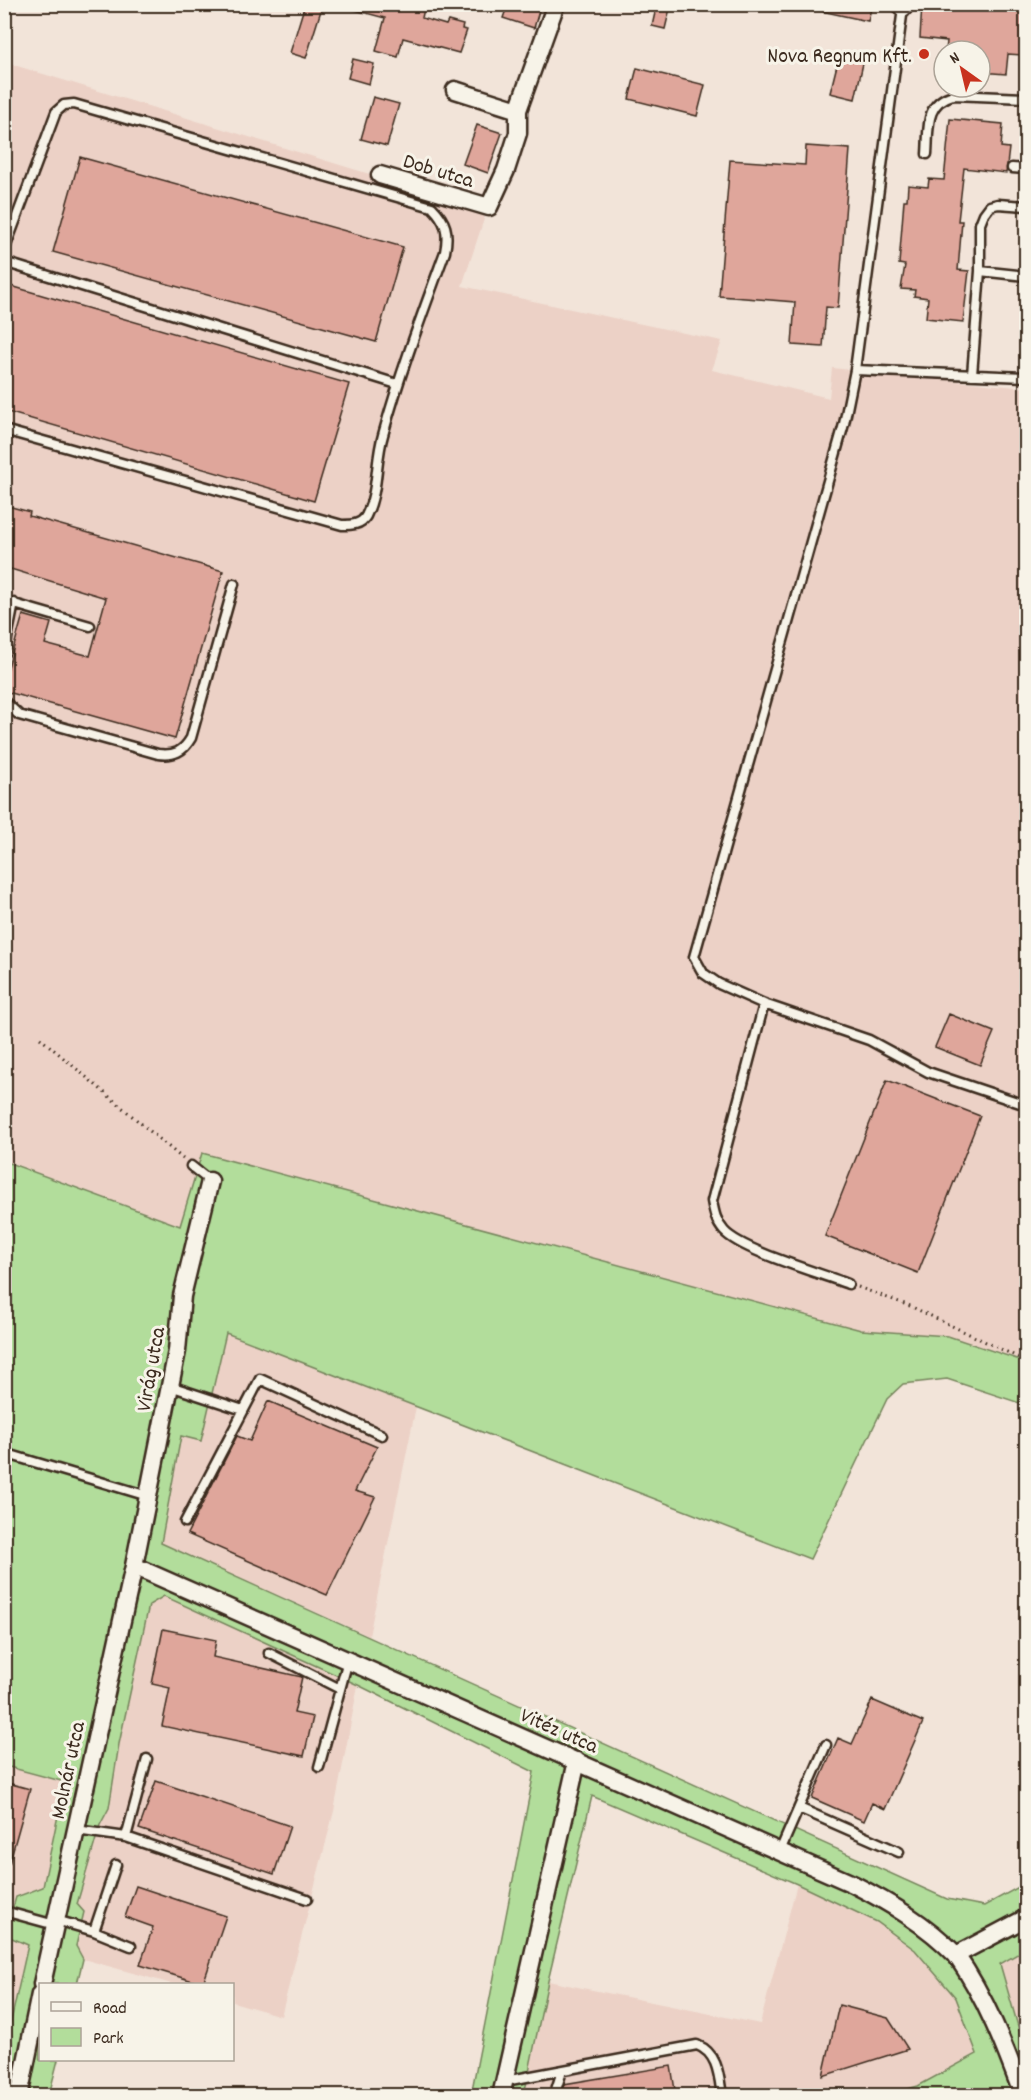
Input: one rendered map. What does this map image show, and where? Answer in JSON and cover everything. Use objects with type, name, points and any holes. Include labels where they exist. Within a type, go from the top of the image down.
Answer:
[{"type":"street","name":"Dob utca","points":[[380,175],[489,207],[506,170],[518,133],[518,110],[556,4]]},
{"type":"street","points":[[455,90],[518,110]]},
{"type":"street","name":"Virág utca","points":[[134,1566],[177,1351],[182,1296],[210,1181]]},
{"type":"street","name":"Vitéz utca","points":[[134,1566],[780,1851],[883,1899],[923,1925],[956,1955],[969,1974],[992,2019],[1023,2096]]},
{"type":"street","name":"Molnár utca","points":[[42,1983],[134,1566]]},
{"type":"street","points":[[503,2088],[577,1761]]},
{"type":"street","points":[[956,1955],[1026,1918]]},
{"type":"street","points":[[19,2096],[39,1999]]},
{"type":"lane","points":[[902,6],[855,370],[844,424],[694,957],[703,973],[719,984],[764,1004],[869,1040],[928,1072],[1026,1105]]},
{"type":"lane","points":[[927,154],[931,114],[935,104],[942,98],[953,95],[1026,98]]},
{"type":"lane","points":[[4,251],[56,112],[64,105],[74,104],[432,207],[446,225],[446,245],[397,384],[380,444],[374,495],[365,518],[355,525],[342,525],[4,430]]},
{"type":"lane","points":[[1012,168],[1026,169]]},
{"type":"lane","points":[[972,375],[980,271],[980,224],[990,206],[998,204],[1026,206]]},
{"type":"lane","points":[[4,262],[397,384]]},
{"type":"lane","points":[[980,271],[1026,276]]},
{"type":"lane","points":[[855,370],[1026,377]]},
{"type":"lane","points":[[4,701],[19,715],[158,754],[179,753],[191,738],[234,584]]},
{"type":"lane","points":[[4,653],[9,602],[90,626]]},
{"type":"lane","points":[[764,1004],[712,1201],[717,1222],[735,1240],[848,1284]]},
{"type":"lane","points":[[191,1166],[210,1181]]},
{"type":"lane","points":[[185,1522],[260,1379],[382,1435]]},
{"type":"lane","points":[[170,1386],[243,1410]]},
{"type":"lane","points":[[4,1453],[148,1496]]},
{"type":"lane","points":[[269,1653],[340,1689]]},
{"type":"lane","points":[[319,1767],[348,1660]]},
{"type":"lane","points":[[780,1851],[826,1745]]},
{"type":"lane","points":[[126,1837],[147,1759]]},
{"type":"lane","points":[[799,1808],[899,1852]]},
{"type":"lane","points":[[76,1830],[126,1837],[307,1899]]},
{"type":"lane","points":[[94,1931],[116,1865]]},
{"type":"lane","points":[[4,1911],[94,1931],[131,1946]]},
{"type":"lane","points":[[503,2088],[562,2071],[697,2045],[705,2048],[717,2067],[722,2096]]},
{"type":"lane","points":[[554,2096],[562,2071]]},
{"type":"lane","points":[[4,2094],[9,2096]]},
{"type":"path","points":[[40,1038],[191,1166]]},
{"type":"path","points":[[848,1284],[910,1306],[1026,1361]]},
{"type":"shaded area","points":[[4,62],[487,210],[462,286],[722,341],[712,370],[829,398],[832,368],[1026,388],[1026,1362],[948,1336],[861,1330],[203,1153],[181,1226],[5,1161]]},
{"type":"shaded area","points":[[226,1333],[416,1407],[369,1636],[161,1543],[181,1436],[201,1441]]},
{"type":"shaded area","points":[[164,1596],[358,1685],[334,1811],[281,2016],[234,2002],[234,1983],[168,1983],[83,1959],[76,1946],[84,1912],[77,1904],[100,1825],[109,1808],[119,1744],[149,1605]]},
{"type":"shaded area","points":[[5,1766],[65,1782],[43,1887],[6,1935],[29,1944],[5,2048]]},
{"type":"shaded area","points":[[797,1884],[877,1922],[915,1950],[956,1998],[977,2055],[918,2086],[887,2095],[524,2096],[548,1981],[760,2024]]},
{"type":"shaded area","points":[[1026,1949],[1026,2042],[1022,2040],[1000,1964]]},
{"type":"green space","points":[[202,1153],[861,1330],[948,1336],[1026,1362],[1026,1405],[947,1379],[903,1384],[887,1399],[810,1559],[226,1333],[201,1441],[181,1436],[161,1543],[947,1899],[984,1906],[1026,1883],[1026,1949],[1000,1964],[1022,2040],[1026,2042],[1026,2095],[887,2095],[918,2086],[977,2054],[956,1998],[915,1950],[877,1922],[797,1884],[592,1796],[548,1981],[524,2095],[471,2095],[534,1772],[358,1685],[164,1596],[149,1605],[119,1744],[109,1808],[100,1825],[77,1904],[84,1912],[76,1946],[83,1959],[77,1983],[39,1983],[39,2061],[58,2061],[49,2095],[5,2095],[5,2048],[28,1945],[5,1935],[16,1897],[43,1887],[65,1782],[5,1766],[4,1161],[180,1226]]},
{"type":"building","points":[[305,4],[323,4],[306,58],[290,53]]},
{"type":"building","points":[[351,4],[425,4],[422,18],[446,25],[448,21],[463,25],[462,29],[467,30],[459,53],[403,38],[398,57],[376,51],[385,18],[351,9]]},
{"type":"building","points":[[508,4],[541,4],[534,28],[503,18]]},
{"type":"building","points":[[657,4],[671,4],[665,29],[652,26]]},
{"type":"building","points":[[822,4],[872,4],[868,21],[821,11]]},
{"type":"building","points":[[922,4],[954,4],[1025,10],[1022,55],[1008,54],[1006,74],[992,73],[992,39],[920,38]]},
{"type":"building","points":[[840,53],[864,59],[855,99],[830,93]]},
{"type":"building","points":[[353,59],[374,64],[369,84],[348,78]]},
{"type":"building","points":[[637,68],[705,85],[697,116],[629,99]]},
{"type":"building","points":[[373,97],[399,104],[387,146],[361,139]]},
{"type":"building","points":[[950,119],[1003,124],[1001,147],[1009,148],[1006,173],[964,168],[958,221],[962,221],[958,270],[969,271],[963,322],[926,318],[928,298],[914,296],[915,290],[901,289],[905,265],[899,264],[904,200],[907,200],[908,185],[928,187],[929,179],[944,180]]},
{"type":"building","points":[[477,125],[502,133],[488,173],[463,164]]},
{"type":"building","points":[[806,146],[850,149],[838,308],[826,307],[823,347],[792,345],[795,302],[719,296],[730,160],[805,165]]},
{"type":"building","points":[[80,157],[403,247],[376,342],[53,252]]},
{"type":"building","points":[[4,284],[349,384],[314,501],[4,411]]},
{"type":"building","points":[[4,505],[30,512],[29,516],[223,571],[175,739],[4,691],[4,681],[23,615],[51,623],[45,644],[90,656],[106,598],[4,567]]},
{"type":"building","points":[[949,1014],[994,1032],[980,1065],[935,1047]]},
{"type":"building","points":[[887,1080],[980,1116],[918,1273],[825,1236]]},
{"type":"building","points":[[268,1401],[377,1447],[355,1491],[375,1497],[327,1595],[187,1534],[237,1436],[250,1441]]},
{"type":"building","points":[[163,1629],[216,1640],[213,1657],[302,1677],[294,1713],[313,1717],[304,1756],[162,1726],[170,1688],[152,1684]]},
{"type":"building","points":[[872,1700],[923,1722],[885,1809],[872,1803],[864,1821],[812,1798],[838,1738],[852,1744]]},
{"type":"building","points":[[156,1781],[290,1826],[274,1874],[139,1829]]},
{"type":"building","points":[[4,1782],[30,1789],[9,1864],[4,1864]]},
{"type":"building","points":[[136,1886],[226,1916],[203,1983],[140,1965],[153,1927],[125,1917]]},
{"type":"building","points":[[839,2005],[888,2018],[908,2049],[823,2076]]},
{"type":"building","points":[[671,2066],[676,2096],[561,2096],[564,2084]]},
{"type":"place","name":"Nova Regnum Kft.","points":[[924,54]]}]
